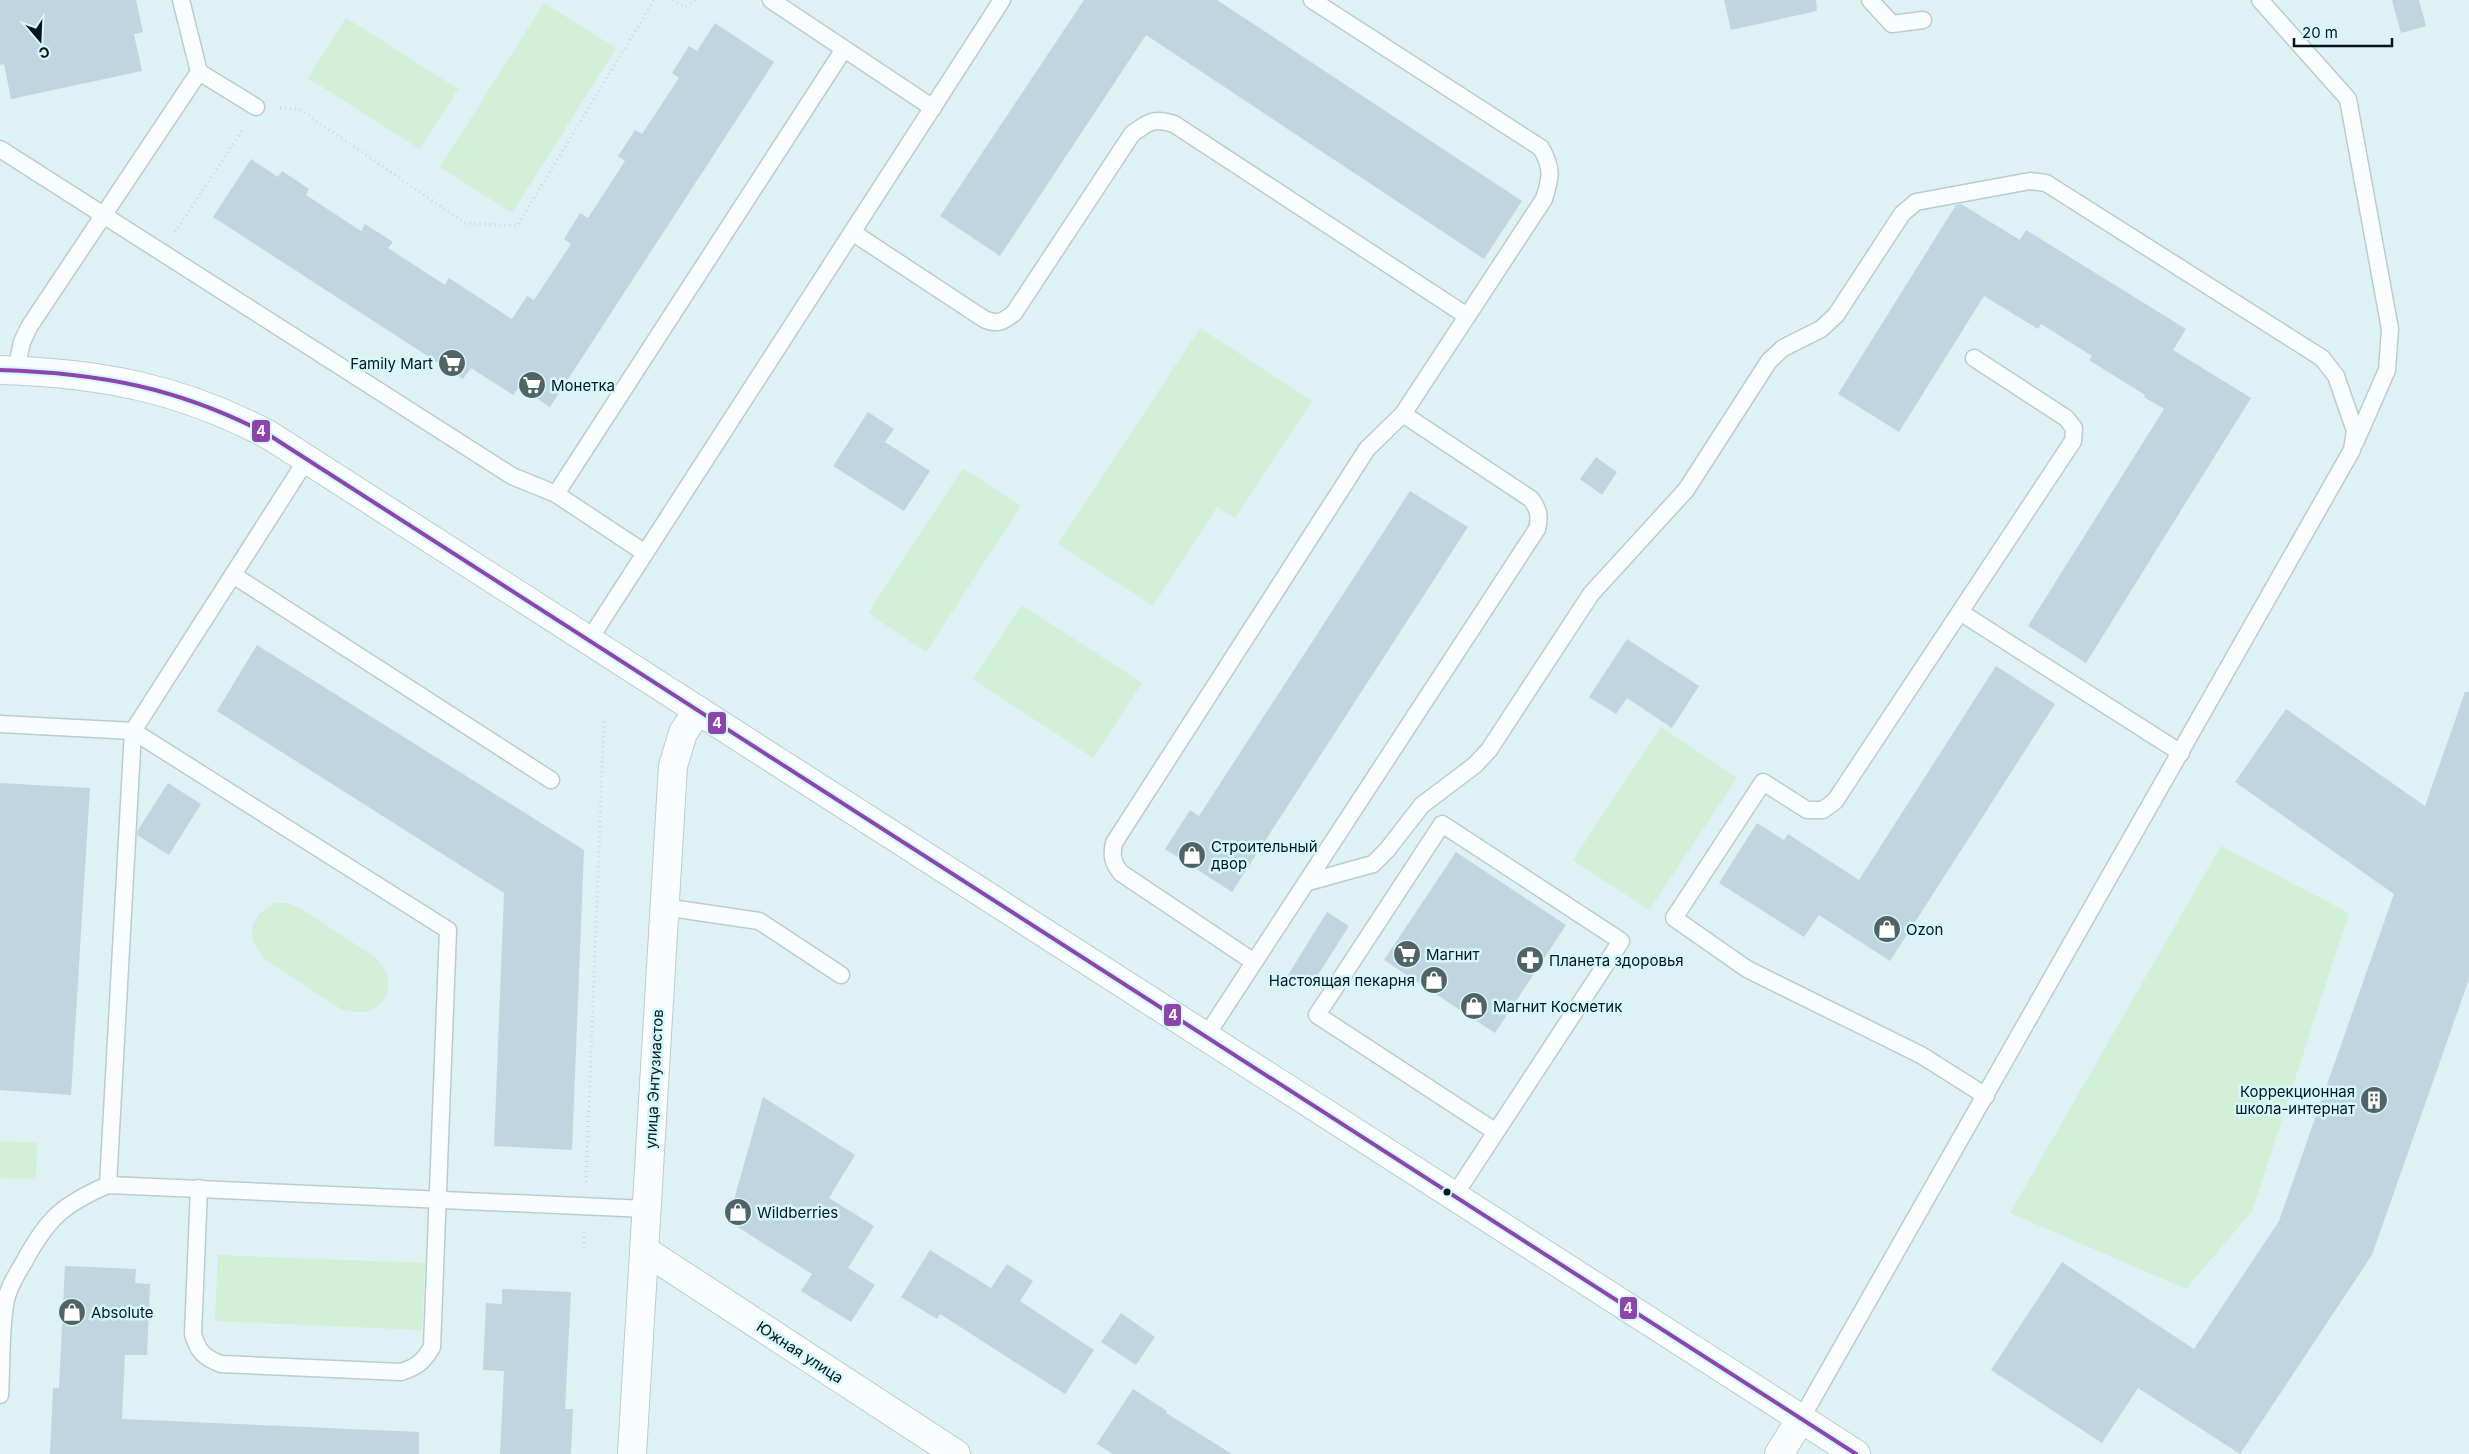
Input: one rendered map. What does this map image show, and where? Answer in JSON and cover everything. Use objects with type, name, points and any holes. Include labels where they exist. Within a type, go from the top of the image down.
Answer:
[{"type":"street","points":[[8,370],[110,379],[152,388],[235,417],[269,435],[1856,1454]]},
{"type":"street","name":"улица Энтузиастов","points":[[632,1454],[673,766],[683,733],[698,710]]},
{"type":"street","name":"Южная улица","points":[[644,1250],[956,1454]]},
{"type":"street","points":[[1779,1454],[1801,1419]]},
{"type":"lane","points":[[180,0],[199,72],[256,107]]},
{"type":"lane","points":[[771,0],[933,108]]},
{"type":"lane","points":[[589,640],[1002,0]]},
{"type":"lane","points":[[1254,962],[1122,873],[1115,865],[1112,855],[1114,843],[1367,449],[1403,414],[1544,199],[1550,180],[1550,163],[1541,148],[1312,0]]},
{"type":"lane","points":[[1870,0],[1892,24],[1923,20]]},
{"type":"lane","points":[[1801,1419],[2352,450],[2387,370],[2390,329],[2348,99],[2260,0]]},
{"type":"lane","points":[[556,494],[844,49]]},
{"type":"lane","points":[[8,370],[29,327],[199,72]]},
{"type":"lane","points":[[852,232],[984,319],[994,324],[1004,321],[1014,313],[1132,134],[1146,124],[1161,119],[1174,124],[1467,316]]},
{"type":"lane","points":[[0,149],[512,476],[556,494],[645,553]]},
{"type":"lane","points":[[1308,882],[1373,864],[1387,850],[1422,805],[1475,765],[1489,750],[1591,594],[1686,490],[1769,361],[1783,348],[1822,329],[1836,315],[1902,214],[1916,202],[2030,181],[2046,183],[2322,358],[2336,376],[2355,431],[2352,450]]},
{"type":"lane","points":[[1974,358],[2066,418],[2074,428],[2073,441],[1835,801],[1823,810],[1807,810],[1763,782],[1674,918],[1747,969],[1921,1055],[1986,1096]]},
{"type":"lane","points":[[1206,1036],[1531,537],[1540,519],[1538,508],[1531,499],[1403,414]]},
{"type":"lane","points":[[108,1185],[132,731],[307,459]]},
{"type":"lane","points":[[233,575],[551,780]]},
{"type":"lane","points":[[1960,612],[2181,753]]},
{"type":"lane","points":[[0,724],[132,731],[448,930],[432,1347],[425,1360],[413,1368],[400,1372],[231,1365],[207,1359],[197,1348],[193,1334],[199,1188]]},
{"type":"lane","points":[[1454,1196],[1496,1132],[1621,940],[1442,824],[1317,1015],[1496,1132]]},
{"type":"lane","points":[[664,908],[759,921],[842,974]]},
{"type":"lane","points":[[0,1395],[2,1309],[11,1286],[34,1243],[53,1217],[79,1197],[108,1185],[646,1209]]},
{"type":"path","points":[[162,253],[256,107],[299,108],[465,223],[516,226],[654,0]]},
{"type":"path","points":[[673,0],[685,7],[695,0]]},
{"type":"path","points":[[584,1248],[604,720]]},
{"type":"green space","points":[[544,3],[616,48],[512,213],[440,167]]},
{"type":"green space","points":[[346,18],[458,89],[420,149],[308,78]]},
{"type":"green space","points":[[1200,328],[1312,401],[1235,518],[1217,507],[1153,606],[1058,544]]},
{"type":"green space","points":[[963,468],[1021,506],[926,652],[868,613]]},
{"type":"green space","points":[[1022,605],[1142,683],[1093,758],[973,679]]},
{"type":"green space","points":[[1661,727],[1737,778],[1649,910],[1573,860]]},
{"type":"green space","points":[[2221,846],[2349,913],[2252,1211],[2186,1289],[2010,1213]]},
{"type":"green space","points":[[276,903],[288,903],[300,908],[375,957],[384,968],[388,980],[388,990],[384,1000],[377,1007],[367,1011],[355,1012],[341,1009],[266,960],[254,944],[252,928],[260,914]]},
{"type":"green space","points":[[0,1141],[37,1143],[36,1179],[0,1178]]},
{"type":"green space","points":[[218,1255],[425,1263],[422,1330],[215,1321]]},
{"type":"building","points":[[0,0],[136,0],[143,32],[134,34],[142,71],[11,99],[4,64],[0,65]]},
{"type":"building","points":[[1084,0],[1217,0],[1522,201],[1484,259],[1146,35],[1000,256],[940,216]]},
{"type":"building","points":[[1724,0],[1816,0],[1817,11],[1731,30]]},
{"type":"building","points":[[2392,0],[2419,0],[2426,26],[2401,33]]},
{"type":"building","points":[[715,23],[774,62],[550,407],[519,387],[513,395],[471,368],[463,379],[213,217],[251,159],[278,177],[282,171],[309,189],[306,195],[361,231],[365,224],[393,242],[388,248],[445,285],[449,278],[512,319],[527,296],[534,300],[571,244],[564,239],[580,213],[588,218],[625,161],[618,156],[635,130],[642,134],[679,78],[672,73],[689,46],[697,51]]},
{"type":"building","points":[[1961,204],[2020,240],[2026,230],[2186,329],[2173,350],[2251,398],[2086,663],[2028,626],[2164,409],[2089,360],[2092,356],[2041,324],[2038,329],[1984,296],[1899,432],[1838,394],[1956,205]]},
{"type":"building","points":[[868,412],[894,429],[885,442],[930,471],[904,511],[833,466]]},
{"type":"building","points":[[1596,457],[1617,472],[1602,495],[1580,479]]},
{"type":"building","points":[[1410,491],[1468,527],[1232,892],[1165,849],[1190,810],[1199,816]]},
{"type":"building","points":[[1627,639],[1699,686],[1672,728],[1627,698],[1616,714],[1589,697]]},
{"type":"building","points":[[257,645],[584,850],[572,1150],[494,1146],[504,893],[217,711]]},
{"type":"building","points":[[1996,666],[2055,704],[1890,961],[1819,915],[1804,937],[1719,883],[1757,823],[1784,840],[1788,834],[1859,880]]},
{"type":"building","name":"Коррекционная школа-интернат","points":[[2465,692],[2469,692],[2469,979],[2372,1255],[2240,1454],[2138,1388],[2102,1443],[1991,1370],[2062,1262],[2194,1349],[2279,1221],[2394,894],[2235,782],[2286,709],[2425,806]]},
{"type":"building","points":[[0,783],[90,788],[71,1095],[0,1090]]},
{"type":"building","points":[[168,783],[201,804],[169,855],[137,835],[138,830]]},
{"type":"building","points":[[1456,852],[1566,925],[1495,1033],[1384,960]]},
{"type":"building","points":[[1327,912],[1349,926],[1309,989],[1288,975]]},
{"type":"building","points":[[763,1097],[855,1155],[829,1198],[874,1226],[848,1268],[875,1285],[851,1322],[801,1291],[812,1274],[728,1221]]},
{"type":"building","points":[[930,1250],[991,1288],[1007,1264],[1033,1281],[1020,1301],[1094,1350],[1065,1394],[940,1314],[937,1319],[901,1297]]},
{"type":"building","points":[[65,1266],[136,1269],[135,1283],[150,1284],[147,1355],[125,1355],[122,1419],[419,1432],[419,1454],[50,1454],[53,1388],[59,1388]]},
{"type":"building","points":[[502,1289],[571,1292],[565,1409],[573,1409],[571,1454],[500,1454],[504,1371],[483,1370],[486,1303],[502,1304]]},
{"type":"building","points":[[1121,1313],[1155,1337],[1136,1365],[1101,1342]]},
{"type":"building","points":[[1133,1389],[1167,1411],[1166,1413],[1232,1454],[1113,1454],[1097,1444]]},
{"type":"transit line","name":"4","points":[[0,370],[72,375],[106,379],[139,386],[203,405],[269,435],[1856,1454]]},
{"type":"place","name":"Family Mart","points":[[452,363]]},
{"type":"place","name":"Монетка","points":[[532,385]]},
{"type":"place","name":"Строительный двор","points":[[1192,855]]},
{"type":"place","name":"Ozon","points":[[1887,929]]},
{"type":"place","name":"Магнит","points":[[1407,954]]},
{"type":"place","name":"Планета здоровья","points":[[1530,960]]},
{"type":"place","name":"Настоящая пекарня","points":[[1434,980]]},
{"type":"place","name":"Магнит Косметик","points":[[1474,1006]]},
{"type":"place","name":"Коррекционная школа-интернат","points":[[2374,1100]]},
{"type":"place","name":"Wildberries","points":[[738,1212]]},
{"type":"place","name":"Absolute","points":[[72,1312]]}]
